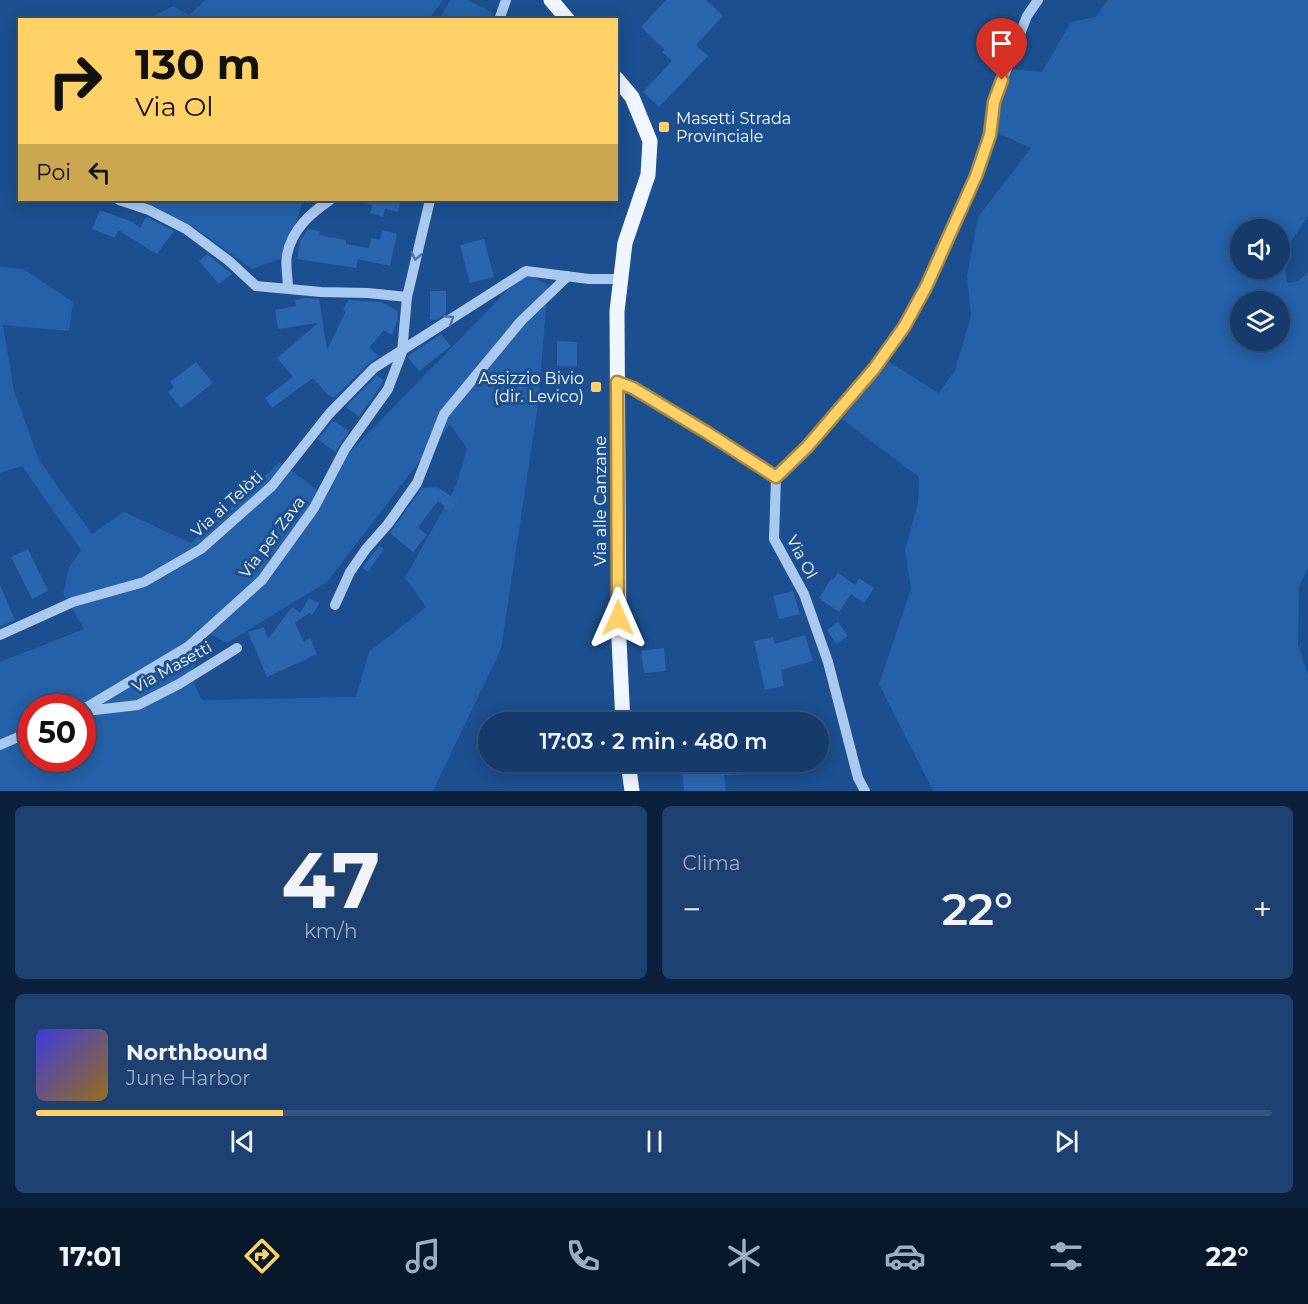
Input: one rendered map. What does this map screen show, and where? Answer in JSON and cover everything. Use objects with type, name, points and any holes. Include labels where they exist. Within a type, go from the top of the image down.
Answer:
[{"type":"main road","points":[[551,0],[566,18]]},
{"type":"main road","name":"Via alle Canzane","points":[[618,80],[632,97],[650,141],[648,175],[626,243],[617,311],[619,640],[622,712]]},
{"type":"main road","points":[[629,772],[632,791]]},
{"type":"street","points":[[499,18],[506,0]]},
{"type":"street","points":[[617,382],[633,388],[743,454],[776,477],[807,447],[874,369],[904,327],[921,297],[976,176],[990,135],[994,102],[1027,16],[1038,0]]},
{"type":"street","points":[[122,201],[149,210],[186,229],[229,261],[256,286],[321,292],[369,292],[407,297]]},
{"type":"street","points":[[288,288],[287,255],[295,232],[312,213],[329,201]]},
{"type":"street","name":"Via per Zava","points":[[96,702],[189,646],[262,580],[314,508],[345,449],[388,389],[402,352],[407,297],[430,201]]},
{"type":"street","name":"Via ai Telòti","points":[[0,635],[73,602],[144,582],[201,549],[272,486],[329,414],[374,368],[526,271],[589,279],[620,279]]},
{"type":"street","points":[[335,605],[350,572],[417,483],[444,414],[521,321],[568,276]]},
{"type":"street","name":"Via Ol","points":[[776,477],[774,539],[804,594],[828,662],[858,778],[865,791]]},
{"type":"street","name":"Via Masetti","points":[[96,709],[138,705],[179,684],[237,648]]},
{"type":"street","points":[[0,745],[18,737]]},
{"type":"shaded area","points":[[205,0],[443,0],[430,18],[149,18],[173,6],[189,15]]},
{"type":"shaded area","points":[[450,0],[468,0],[493,13],[490,18],[441,18]]},
{"type":"shaded area","points":[[1108,0],[1308,0],[1308,216],[1290,243],[1290,219],[1230,219],[1230,279],[1286,279],[1287,283],[1299,281],[1308,272],[1308,568],[1299,586],[1298,645],[1308,674],[1308,791],[933,791],[879,684],[911,589],[905,550],[918,503],[919,477],[842,419],[889,362],[939,393],[955,370],[971,316],[967,275],[978,217],[1031,148],[991,130],[1012,69],[1042,72],[1071,22],[1096,17]]},
{"type":"shaded area","points":[[138,201],[303,201],[296,225],[280,259],[252,269],[192,226]]},
{"type":"shaded area","points":[[0,267],[23,269],[73,302],[69,331],[3,325],[14,391],[39,460],[92,534],[124,512],[191,543],[280,462],[324,495],[344,458],[524,273],[548,285],[538,405],[501,649],[433,791],[0,791],[0,662],[84,629],[63,594],[69,567],[81,550],[22,466],[0,473]],"holes":[[[450,425],[467,448],[456,486],[405,578],[426,607],[369,652],[356,697],[202,700],[189,673],[204,654],[198,627],[227,643],[327,582]]]},
{"type":"building","points":[[666,0],[706,0],[723,16],[696,45],[708,56],[659,107],[643,92],[672,61],[662,52],[665,50],[641,27]]},
{"type":"building","points":[[363,201],[401,201],[398,212],[385,209],[383,217],[370,213],[372,205],[363,203]]},
{"type":"building","points":[[100,210],[133,222],[140,228],[146,217],[174,231],[157,254],[118,230],[115,238],[92,229]]},
{"type":"building","points":[[308,229],[320,231],[319,235],[346,240],[346,244],[369,248],[371,238],[380,240],[382,230],[397,234],[390,266],[358,259],[356,268],[297,259],[300,241]]},
{"type":"building","points":[[484,239],[494,277],[470,283],[460,245]]},
{"type":"building","points":[[207,254],[232,274],[219,284],[199,261]]},
{"type":"building","points":[[430,291],[446,291],[446,313],[436,320],[430,319]]},
{"type":"building","points":[[319,299],[327,350],[346,311],[343,310],[348,300],[381,302],[398,311],[397,322],[392,335],[384,330],[369,348],[379,356],[334,398],[328,395],[313,378],[272,408],[265,398],[293,377],[277,358],[318,323],[278,329],[275,310],[296,306],[295,300]]},
{"type":"building","points":[[441,334],[451,346],[419,371],[408,358],[409,355]]},
{"type":"building","points":[[557,341],[577,342],[577,366],[557,366]]},
{"type":"building","points":[[196,362],[213,383],[181,408],[168,392],[174,387],[170,382]]},
{"type":"building","points":[[377,375],[383,380],[381,385],[359,417],[346,407]]},
{"type":"building","points":[[333,421],[349,431],[335,452],[318,439]]},
{"type":"building","points":[[437,487],[458,501],[450,511],[438,501],[418,527],[427,535],[413,552],[390,533],[422,488]]},
{"type":"building","points":[[379,546],[384,549],[368,572],[362,568]]},
{"type":"building","points":[[28,549],[48,591],[32,599],[11,557]]},
{"type":"building","points":[[838,573],[855,585],[859,578],[874,588],[864,603],[851,594],[839,612],[819,598],[831,579],[833,580]]},
{"type":"building","points":[[0,585],[15,620],[0,627]]},
{"type":"building","points":[[793,591],[800,614],[779,619],[773,596]]},
{"type":"building","points":[[309,598],[319,604],[312,615],[309,613],[295,623],[304,642],[310,638],[317,654],[267,677],[248,632],[264,627],[268,639],[292,607],[300,613]]},
{"type":"building","points":[[838,622],[848,636],[836,644],[827,630]]},
{"type":"building","points":[[805,635],[813,661],[781,670],[784,686],[765,690],[754,641],[773,637],[775,644]]},
{"type":"building","points":[[664,648],[666,671],[644,673],[641,651]]},
{"type":"building","points":[[682,772],[748,772],[748,774],[724,775],[726,791],[684,791]]},
{"type":"place","name":"Masetti Strada Provinciale","points":[[664,127]]},
{"type":"place","name":"Assizzio Bivio (dir. Levico)","points":[[596,387]]},
{"type":"route","points":[[618,618],[617,382],[633,388],[743,454],[776,477],[807,447],[874,369],[904,327],[926,287],[976,176],[990,135],[994,102],[1002,80]]}]
